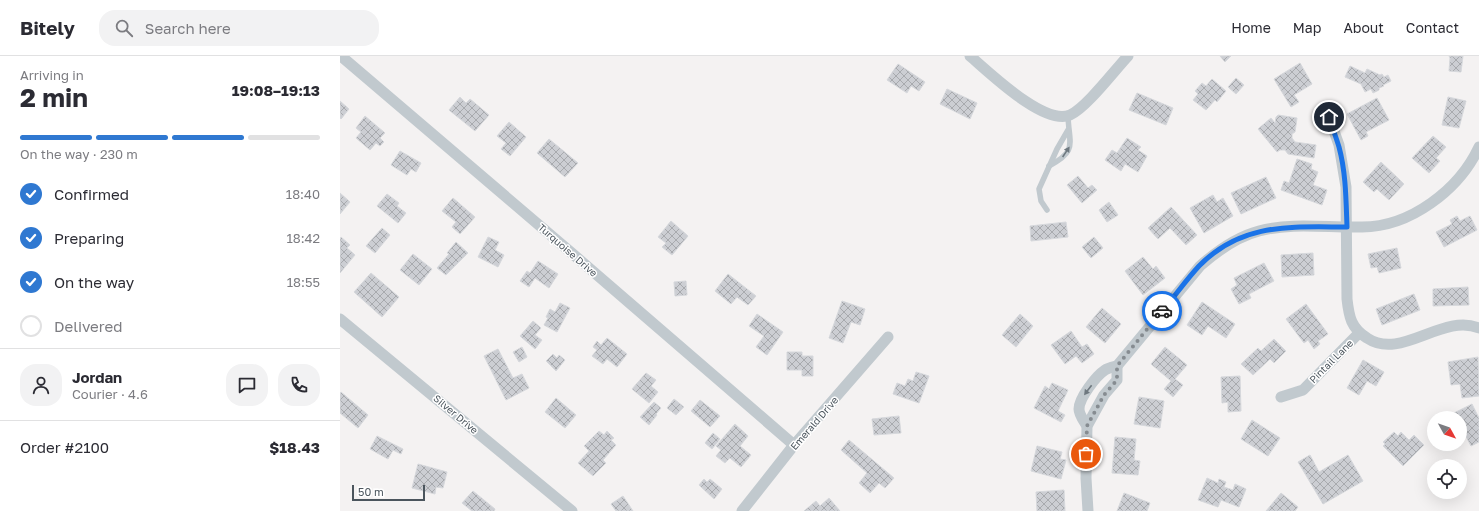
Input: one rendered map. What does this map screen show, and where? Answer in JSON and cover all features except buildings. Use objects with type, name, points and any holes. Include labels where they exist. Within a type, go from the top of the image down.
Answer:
[{"type":"street","name":"Turquoise Drive","points":[[341,56],[794,445]]},
{"type":"street","points":[[970,56],[1013,93],[1043,112],[1064,116],[1076,112],[1128,56]]},
{"type":"street","points":[[1329,117],[1339,145],[1346,187],[1347,299],[1351,319],[1359,333],[1369,340],[1381,344],[1392,345],[1452,326],[1470,325],[1479,328]]},
{"type":"street","points":[[1087,426],[1081,417],[1079,410],[1081,400],[1086,391],[1105,369],[1117,366],[1200,266],[1213,254],[1243,236],[1260,230],[1274,228],[1364,228],[1384,225],[1404,218],[1421,210],[1437,199],[1452,185],[1467,166],[1479,147]]},
{"type":"street","name":"Silver Drive","points":[[340,319],[572,511]]},
{"type":"street","name":"Pintail Lane","points":[[1281,397],[1303,390],[1359,333]]},
{"type":"street","name":"Emerald Drive","points":[[742,511],[794,445],[888,338]]},
{"type":"street","points":[[1088,511],[1086,478],[1087,426],[1104,395],[1117,380],[1117,366]]},
{"type":"lane","points":[[1049,166],[1059,161],[1069,151],[1070,141],[1064,116]]},
{"type":"lane","points":[[1047,210],[1041,201],[1039,189],[1056,149],[1068,130]]},
{"type":"way so far","points":[[1086,454],[1087,426],[1104,395],[1112,388],[1117,380],[1117,366],[1162,311]]},
{"type":"route","points":[[1162,311],[1200,266],[1213,254],[1243,236],[1260,230],[1274,228],[1347,227],[1346,187],[1339,145],[1329,117]]}]
